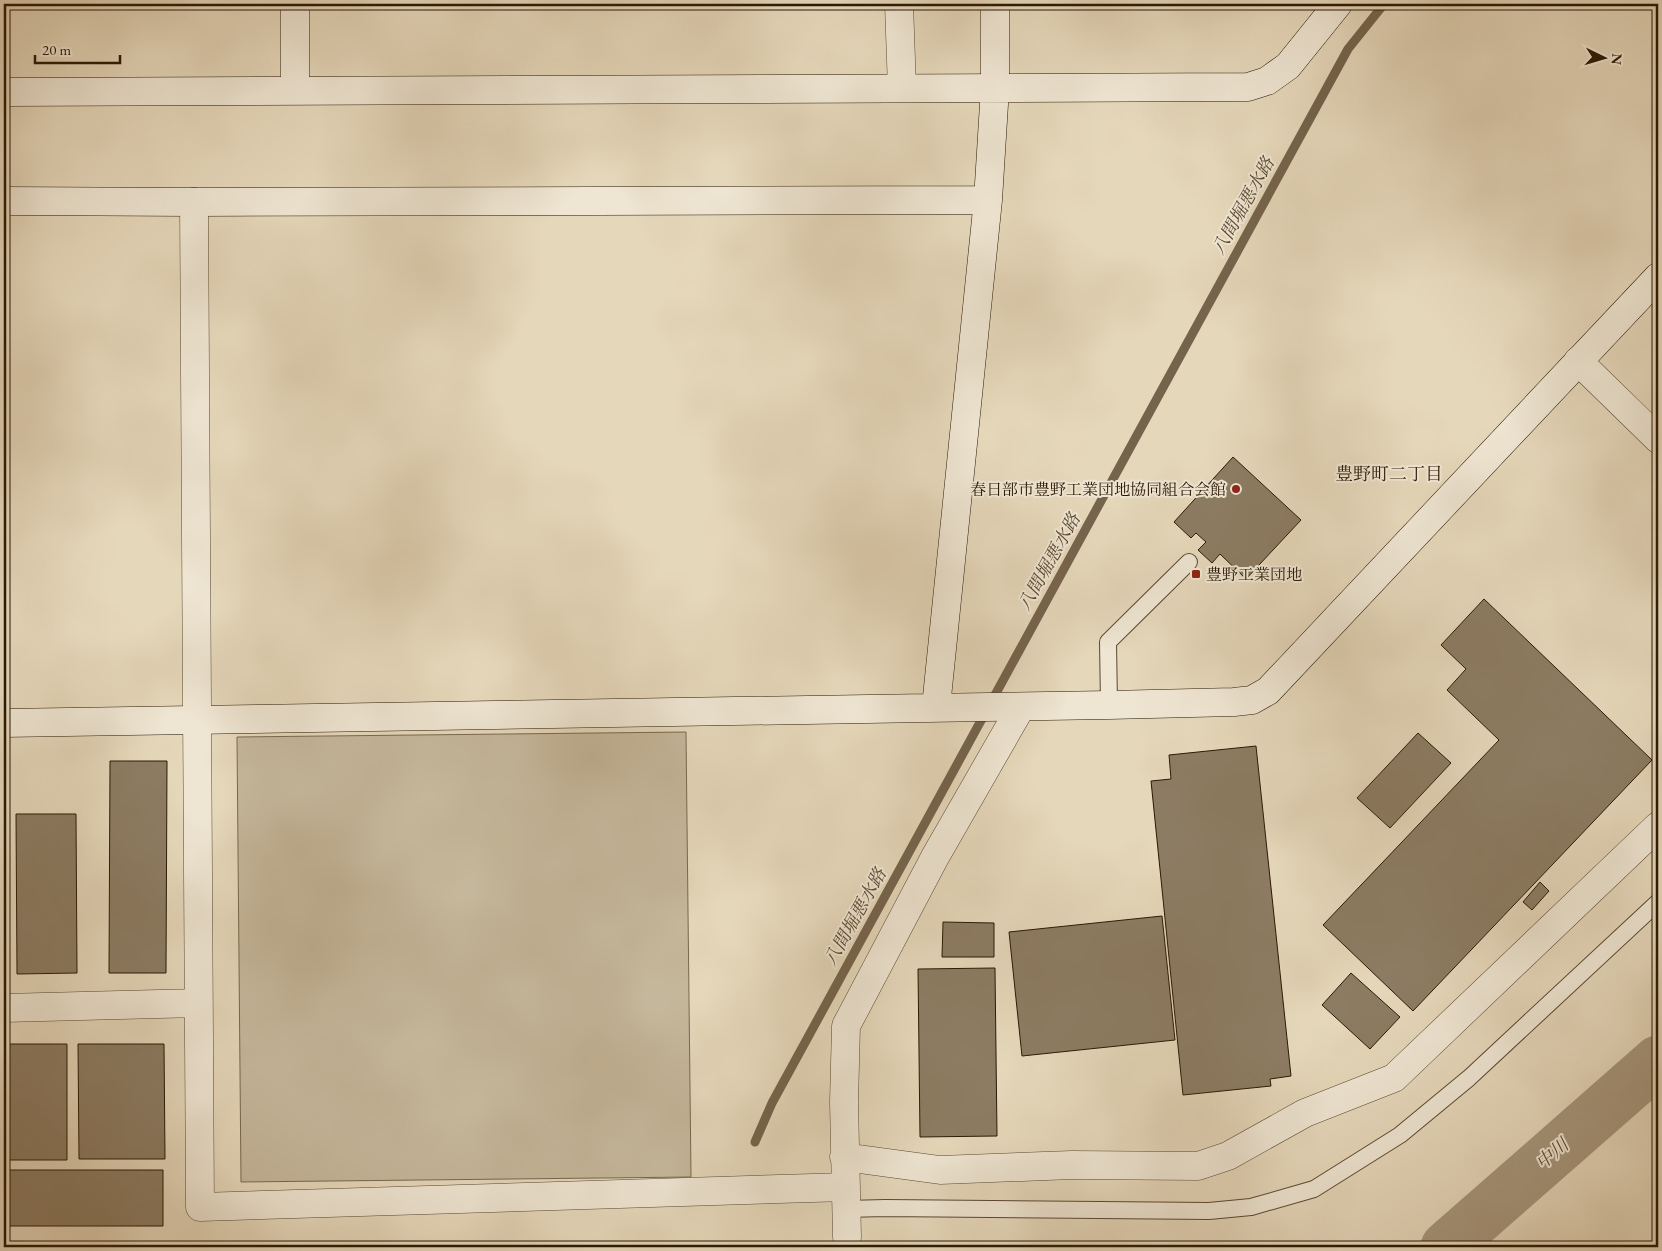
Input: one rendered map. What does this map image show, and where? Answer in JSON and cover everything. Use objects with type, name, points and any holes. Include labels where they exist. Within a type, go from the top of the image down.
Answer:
[{"type":"street","points":[[295,91],[296,4]]},
{"type":"street","points":[[900,4],[902,88]]},
{"type":"street","points":[[936,708],[988,200],[995,88],[995,4]]},
{"type":"street","points":[[4,92],[1248,87],[1267,81],[1288,66],[1338,4]]},
{"type":"street","points":[[4,201],[988,200]]},
{"type":"street","points":[[194,202],[200,1207],[846,1198]]},
{"type":"street","points":[[4,723],[1015,707],[1252,700],[1268,692],[1658,277]]},
{"type":"street","points":[[1578,362],[1658,439]]},
{"type":"street","points":[[847,1237],[844,1157],[846,1026],[1015,707]]},
{"type":"street","points":[[844,1157],[940,1170],[1072,1165],[1198,1166],[1228,1156],[1305,1113],[1394,1078],[1658,826]]},
{"type":"street","points":[[4,1008],[198,1003]]},
{"type":"lane","points":[[1109,705],[1108,642],[1189,562]]},
{"type":"lane","points":[[846,1198],[895,1208],[1209,1212],[1252,1207],[1314,1190],[1400,1136],[1468,1078],[1658,902]]},
{"type":"shaded area","points":[[686,732],[691,1177],[241,1182],[237,737]]},
{"type":"building","name":"春日部市豊野工業団地協同組合会館","points":[[1233,457],[1301,520],[1246,579],[1220,554],[1212,563],[1198,550],[1206,542],[1196,533],[1191,538],[1174,522]]},
{"type":"building","points":[[1484,599],[1652,760],[1413,1011],[1323,925],[1499,740],[1447,690],[1466,669],[1441,645]]},
{"type":"building","points":[[1418,733],[1451,763],[1390,828],[1357,798]]},
{"type":"building","points":[[1256,746],[1291,1076],[1270,1079],[1271,1086],[1183,1095],[1151,781],[1171,779],[1169,755]]},
{"type":"building","points":[[110,761],[167,761],[166,973],[109,973]]},
{"type":"building","points":[[16,814],[76,814],[77,973],[17,974]]},
{"type":"building","points":[[1540,882],[1549,891],[1532,910],[1523,902]]},
{"type":"building","points":[[1162,916],[1175,1040],[1022,1056],[1009,932]]},
{"type":"building","points":[[943,922],[994,923],[994,957],[942,957]]},
{"type":"building","points":[[995,968],[997,1136],[920,1137],[918,969]]},
{"type":"building","points":[[1351,973],[1400,1017],[1370,1049],[1322,1005]]},
{"type":"building","points":[[4,1044],[67,1044],[67,1160],[4,1160]]},
{"type":"building","points":[[78,1044],[164,1044],[165,1159],[79,1159]]},
{"type":"building","points":[[4,1170],[163,1170],[163,1226],[4,1226]]},
{"type":"waterway","name":"八間堀悪水路","points":[[755,1142],[772,1103],[1348,49],[1384,4]]},
{"type":"waterway","name":"中川","points":[[1446,1247],[1658,1061]]},
{"type":"place","name":"春日部市豊野工業団地協同組合会館","points":[[1236,489]]},
{"type":"place","name":"豊野工業団地","points":[[1196,574]]},
{"type":"district","name":"豊野町二丁目","points":[[1389,474]]}]
